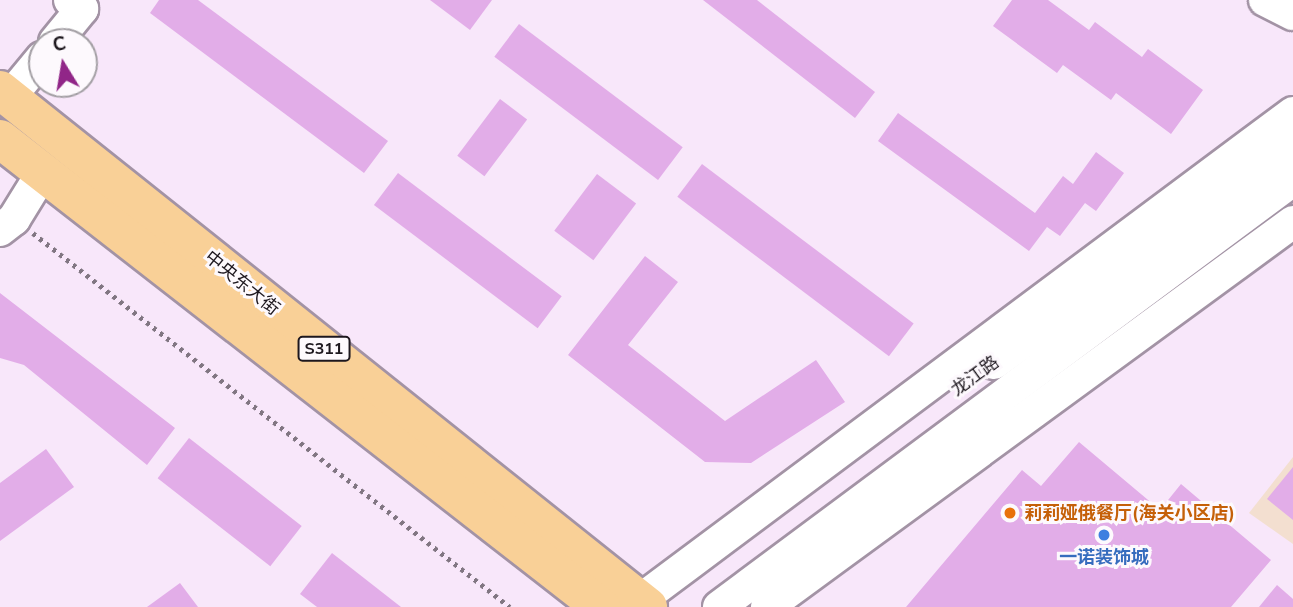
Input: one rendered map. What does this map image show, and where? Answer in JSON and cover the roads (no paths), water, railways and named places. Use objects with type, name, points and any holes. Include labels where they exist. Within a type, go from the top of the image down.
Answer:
[{"type":"main road","name":"中央东大街","points":[[5,94],[644,606]]},
{"type":"main road","points":[[0,139],[601,607]]},
{"type":"street","points":[[66,28],[82,9],[70,0]]},
{"type":"street","points":[[1265,0],[1293,14]]},
{"type":"street","points":[[5,94],[28,72]]},
{"type":"street","points":[[644,606],[1293,113]]},
{"type":"street","name":"龙江路","points":[[644,606],[1293,146]]},
{"type":"street","points":[[15,230],[15,219],[43,172]]},
{"type":"street","name":"龙江路","points":[[719,607],[1293,180]]},
{"type":"street","points":[[767,607],[1293,222]]},
{"type":"place","name":"莉莉娅俄餐厅(海关小区店)","points":[[1010,513]]},
{"type":"place","name":"一诺装饰城","points":[[1104,535]]}]
